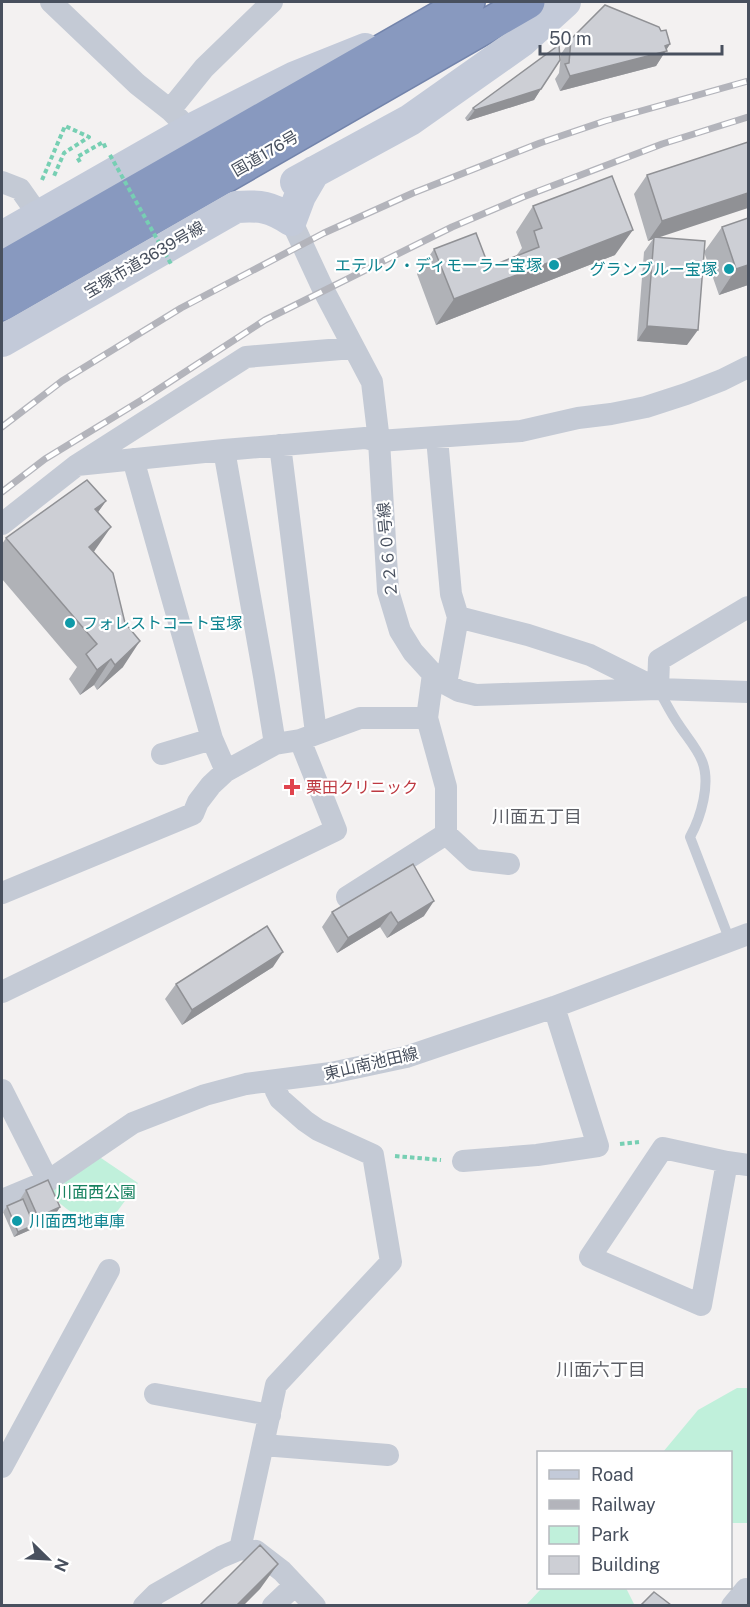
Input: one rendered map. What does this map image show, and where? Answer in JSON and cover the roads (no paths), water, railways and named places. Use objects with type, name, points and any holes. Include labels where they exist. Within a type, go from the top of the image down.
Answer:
[{"type":"highway","name":"国道176号","points":[[2,268],[468,2]]},
{"type":"highway","name":"国道176号","points":[[2,304],[528,2]]},
{"type":"street","points":[[51,2],[137,84],[180,120]]},
{"type":"street","points":[[180,120],[204,68],[272,2]]},
{"type":"street","name":"宝塚市道3639号線","points":[[2,341],[236,207],[255,205],[410,120],[522,41],[565,2]]},
{"type":"street","points":[[2,237],[39,216],[180,120],[430,23]]},
{"type":"street","points":[[255,205],[277,211],[291,220],[300,196],[314,172]]},
{"type":"street","points":[[2,182],[20,189],[39,216]]},
{"type":"street","name":"２２６０号線","points":[[291,220],[372,382],[379,441],[388,591],[400,631],[413,652],[439,679],[459,691],[476,695],[658,689],[748,692]]},
{"type":"street","points":[[2,524],[77,465],[246,357],[353,348]]},
{"type":"street","points":[[77,465],[365,438],[379,441],[521,431],[646,406],[686,394],[748,367]]},
{"type":"street","points":[[437,438],[451,594],[458,617],[427,718],[446,786],[446,834],[474,860],[508,864]]},
{"type":"street","points":[[2,992],[336,830],[308,736],[280,446]]},
{"type":"street","points":[[224,450],[275,744]]},
{"type":"street","points":[[134,459],[212,739],[226,771]]},
{"type":"street","points":[[458,617],[528,635],[590,655],[658,689],[658,660],[748,607]]},
{"type":"street","points":[[2,893],[193,814],[198,802],[211,785],[226,771],[275,744],[308,736],[360,718],[427,718]]},
{"type":"street","points":[[162,754],[212,739]]},
{"type":"street","points":[[347,897],[446,834]]},
{"type":"street","name":"東山南池田線","points":[[2,1200],[48,1181],[133,1124],[205,1095],[246,1084],[331,1073],[406,1057],[554,1007],[739,938]]},
{"type":"street","points":[[463,1161],[537,1155],[598,1146],[554,1007]]},
{"type":"street","points":[[240,1549],[276,1385],[391,1262],[373,1155],[318,1130],[305,1121],[280,1099],[273,1081]]},
{"type":"street","points":[[2,1090],[48,1181]]},
{"type":"street","points":[[663,1148],[738,1163],[701,1305],[590,1257],[663,1148]]},
{"type":"street","points":[[2,1467],[109,1270]]},
{"type":"street","points":[[155,1394],[270,1415]]},
{"type":"street","points":[[263,1445],[388,1455]]},
{"type":"street","points":[[144,1605],[156,1594],[221,1557],[240,1549],[256,1551],[282,1571],[315,1605]]},
{"type":"street","points":[[273,1605],[295,1585]]},
{"type":"street","points":[[732,1605],[746,1589],[748,1590]]},
{"type":"lane","points":[[658,689],[676,722],[702,760],[705,775],[704,791],[698,822],[690,837],[739,938]]},
{"type":"railway","points":[[2,427],[62,381],[181,308],[324,233],[413,193],[540,143],[605,121],[748,81]]},
{"type":"railway","points":[[2,492],[45,459],[145,398],[265,320],[452,227],[523,197],[662,144],[748,117]]},
{"type":"place","name":"エテルノ・ディモーラー宝塚","points":[[554,265]]},
{"type":"place","name":"グランブルー宝塚","points":[[729,269]]},
{"type":"place","name":"フォレストコート宝塚","points":[[70,623]]},
{"type":"place","name":"栗田クリニック","points":[[292,787]]},
{"type":"place","name":"川面西地車庫","points":[[17,1221]]},
{"type":"district","name":"川面五丁目","points":[[537,817]]},
{"type":"district","name":"川面六丁目","points":[[601,1370]]},
{"type":"park label","name":"川面西公園","points":[[96,1192]]}]
